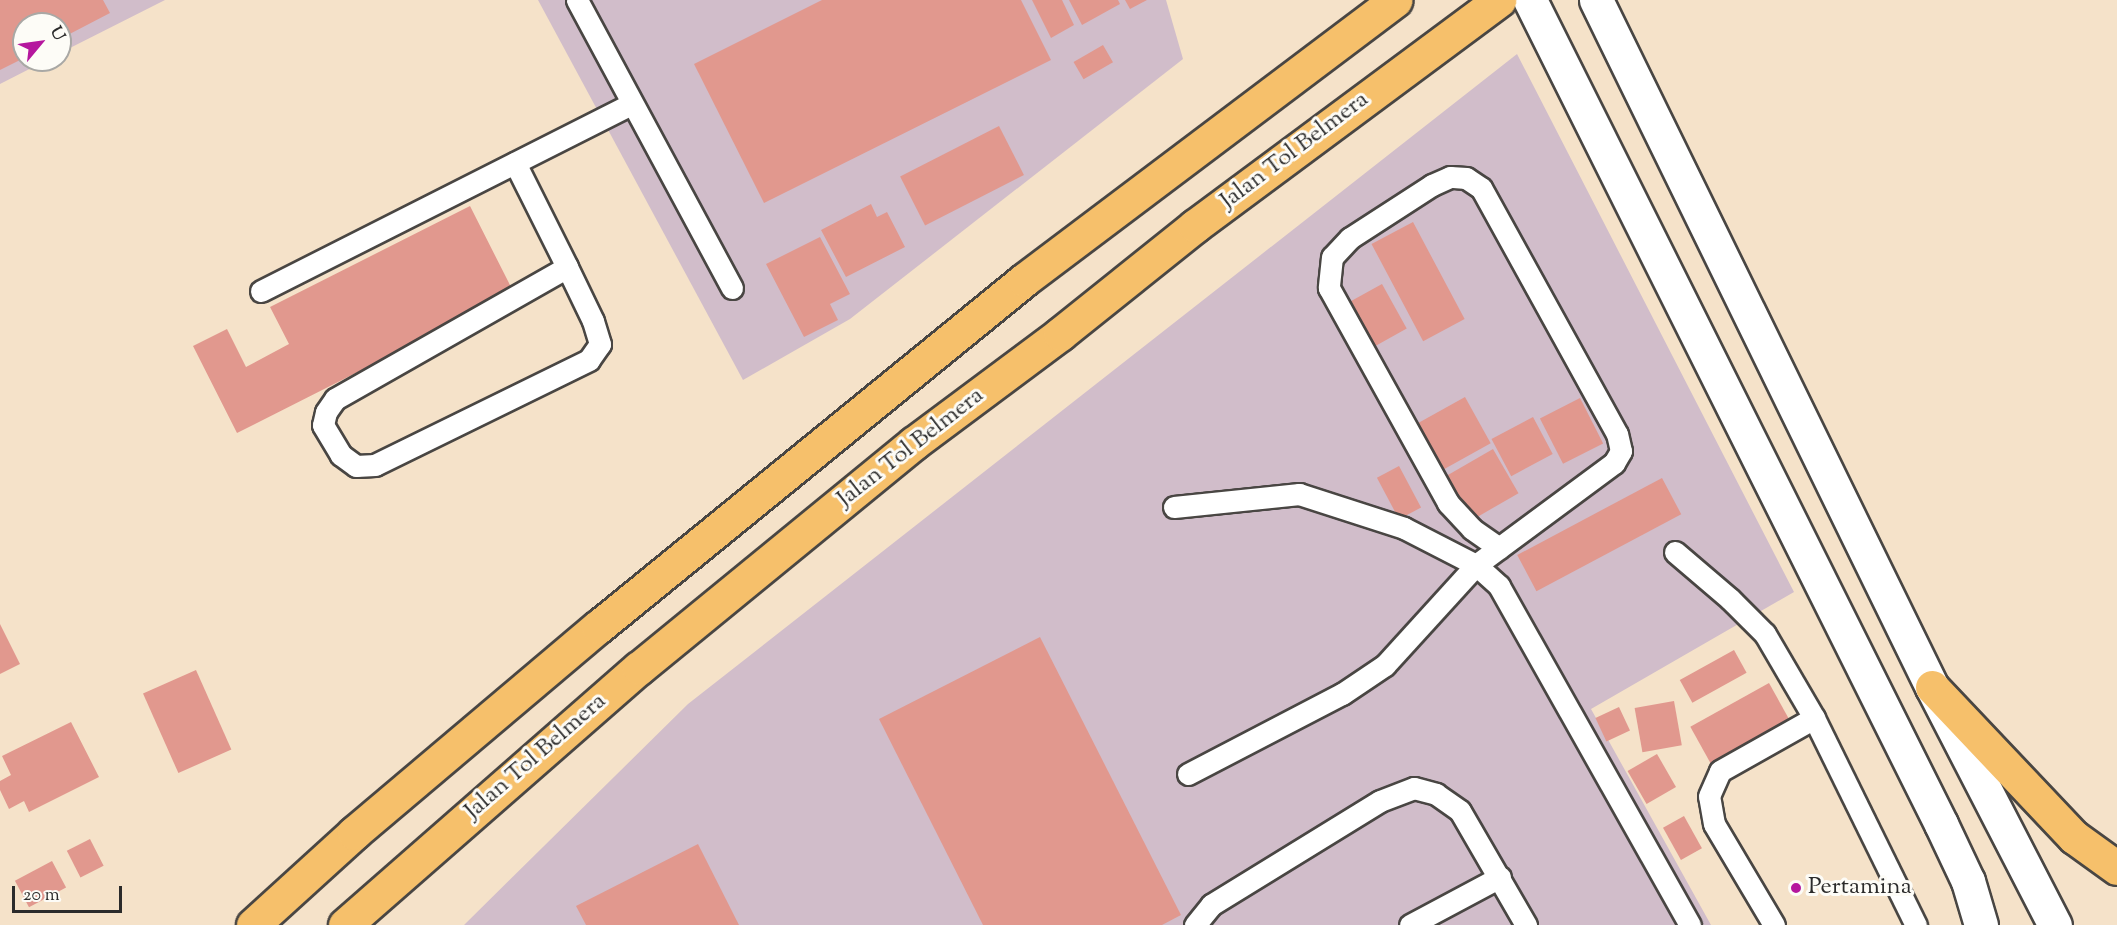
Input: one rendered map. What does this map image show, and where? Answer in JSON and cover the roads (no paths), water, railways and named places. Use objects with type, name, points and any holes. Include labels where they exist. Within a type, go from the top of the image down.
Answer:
[{"type":"highway","points":[[253,925],[354,833],[598,627],[1015,287],[1395,0]]},
{"type":"highway","name":"Jalan Tol Belmera","points":[[345,925],[639,668],[914,443],[1059,334],[1195,226],[1499,0]]},
{"type":"highway","points":[[1932,687],[2074,837],[2117,868]]},
{"type":"street","points":[[1530,0],[1941,824],[1968,881],[1981,925]]},
{"type":"street","points":[[1596,0],[1932,687],[2055,925]]},
{"type":"lane","points":[[577,0],[732,288]]},
{"type":"lane","points":[[261,291],[632,104]]},
{"type":"lane","points":[[515,163],[567,267],[593,321],[600,344],[589,360],[375,465],[356,466],[341,455],[323,425],[326,412],[335,399],[567,267]]},
{"type":"lane","points":[[1188,774],[1342,694],[1385,664],[1476,565],[1499,548],[1614,463],[1621,451],[1617,434],[1481,188],[1466,178],[1450,177],[1432,185],[1350,238],[1332,256],[1329,288],[1448,503],[1472,529],[1499,548]]},
{"type":"lane","points":[[1174,507],[1299,494],[1404,528],[1476,565],[1499,586],[1690,925]]},
{"type":"lane","points":[[1675,552],[1730,598],[1765,634],[1814,718],[1916,925]]},
{"type":"lane","points":[[1774,925],[1714,824],[1709,796],[1720,771],[1814,718]]},
{"type":"lane","points":[[1195,925],[1211,905],[1380,801],[1414,788],[1436,794],[1460,812],[1526,925]]},
{"type":"lane","points":[[1410,925],[1500,877]]},
{"type":"place","name":"Pertamina","points":[[1796,888]]}]
